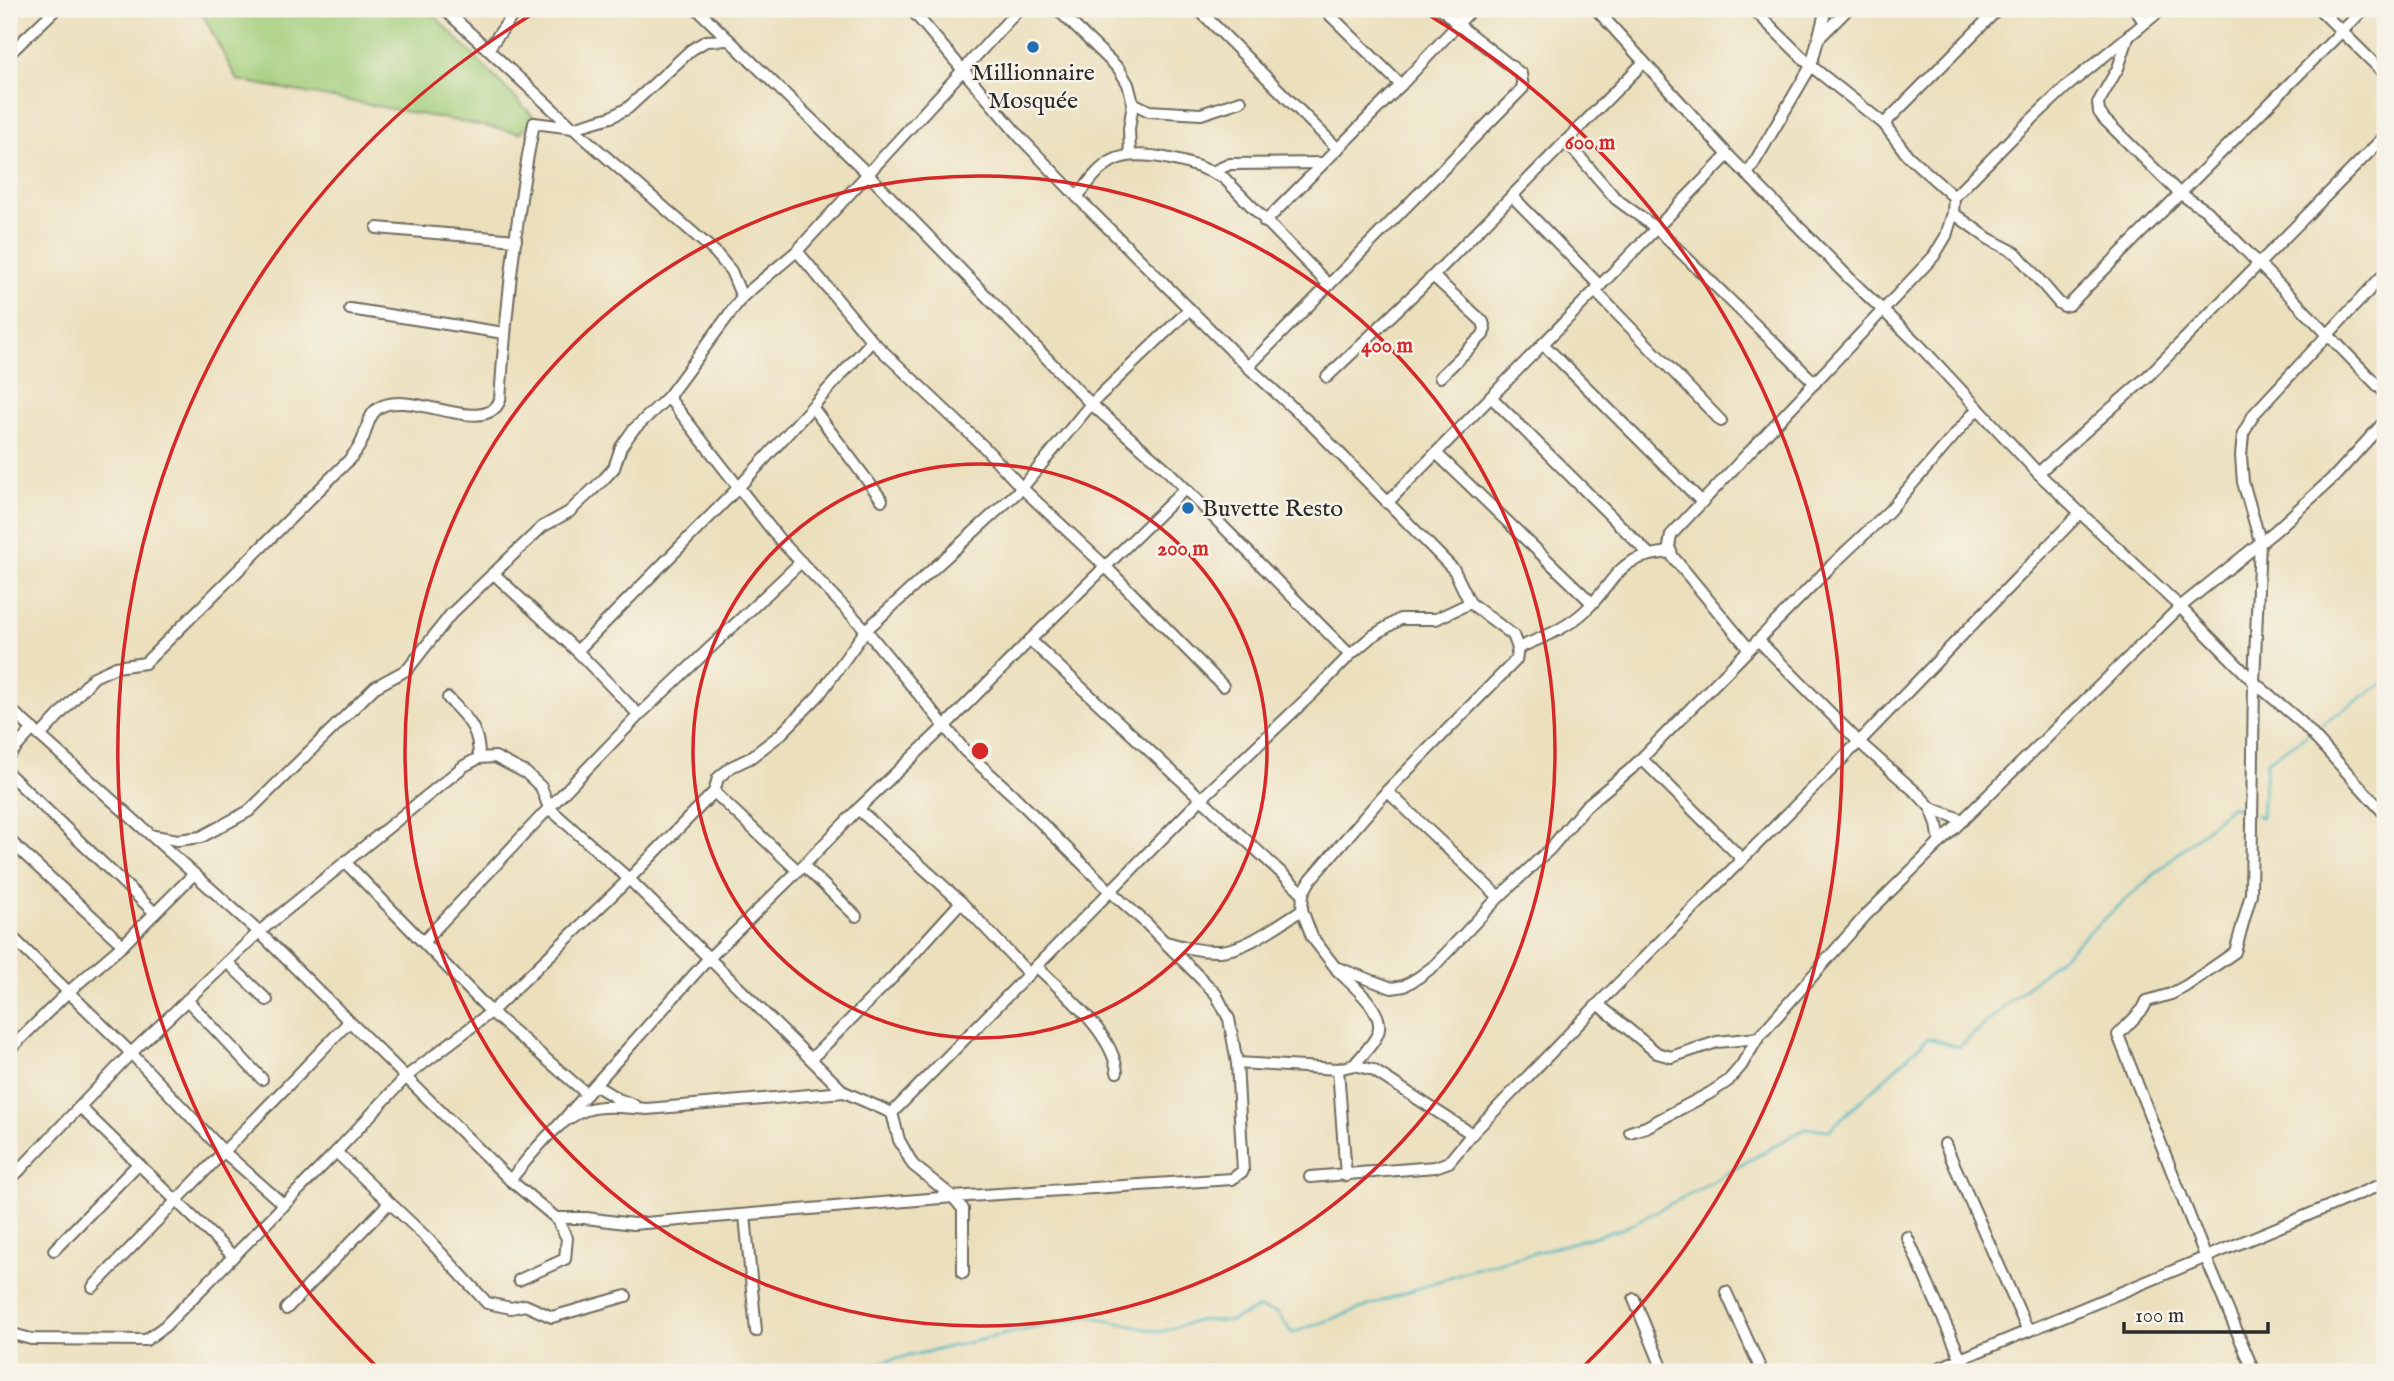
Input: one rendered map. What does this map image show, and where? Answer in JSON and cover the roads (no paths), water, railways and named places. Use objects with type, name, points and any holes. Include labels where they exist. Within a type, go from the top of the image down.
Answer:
[{"type":"street","points":[[9,54],[56,9]]},
{"type":"street","points":[[444,9],[573,128],[715,251],[731,271],[742,297]]},
{"type":"street","points":[[489,48],[517,9]]},
{"type":"street","points":[[697,9],[867,173],[1091,404],[1158,461],[1350,655]]},
{"type":"street","points":[[911,9],[1019,136],[1077,197],[1248,367],[1314,428],[1454,570],[1470,603],[1513,635],[1518,648],[1516,660],[1387,791],[1303,893],[1302,910],[1312,937],[1335,967],[1374,1009],[1380,1021],[1378,1035],[1354,1065]]},
{"type":"street","points":[[154,836],[178,840],[201,837],[249,811],[375,687],[394,678],[415,662],[451,614],[493,573],[542,527],[569,512],[604,480],[614,468],[621,447],[633,430],[668,397],[742,297],[797,251],[1019,9]]},
{"type":"street","points":[[1057,9],[1119,69],[1128,84],[1133,103],[1129,129],[1130,155]]},
{"type":"street","points":[[1198,9],[1338,149]]},
{"type":"street","points":[[1324,9],[1401,85]]},
{"type":"street","points":[[1248,367],[1522,88],[1521,74],[1441,9]]},
{"type":"street","points":[[1265,222],[1472,9]]},
{"type":"street","points":[[1596,9],[1747,175],[1919,345],[2038,473],[2255,682],[2301,722],[2385,814]]},
{"type":"street","points":[[1753,9],[1811,66],[1884,124],[1919,167],[1954,197]]},
{"type":"street","points":[[1747,175],[1811,66],[1826,9]]},
{"type":"street","points":[[1819,37],[1848,9]]},
{"type":"street","points":[[1884,124],[1998,9]]},
{"type":"street","points":[[2134,9],[2144,22]]},
{"type":"street","points":[[1749,649],[1671,552],[1671,535],[1934,256],[1946,236],[1953,213],[1954,197],[2012,137],[2066,87],[2162,9]]},
{"type":"street","points":[[2319,9],[2385,74]]},
{"type":"street","points":[[1953,213],[1989,239],[2016,253],[2064,306],[2069,305],[2364,9]]},
{"type":"street","points":[[2129,35],[2118,68],[2098,103],[2099,112],[2104,119],[2179,194],[2207,211],[2385,393]]},
{"type":"street","points":[[9,755],[37,733],[94,677],[116,667],[145,663],[348,461],[360,446],[368,422],[376,409],[400,404],[473,416],[492,412],[500,400],[504,333],[523,180],[534,123],[573,128],[611,117],[628,108],[675,64],[706,41],[729,40]]},
{"type":"street","points":[[1327,377],[1433,276],[1644,62]]},
{"type":"street","points":[[1133,103],[1149,111],[1201,114],[1241,101]]},
{"type":"street","points":[[2038,473],[2140,384],[2385,136]]},
{"type":"street","points":[[1566,141],[1616,198],[1656,228],[1815,383]]},
{"type":"street","points":[[1077,197],[1100,169],[1114,160],[1130,155],[1177,161],[1212,172],[1224,178],[1329,285]]},
{"type":"street","points":[[1387,503],[1728,155]]},
{"type":"street","points":[[1212,172],[1230,164],[1323,163]]},
{"type":"street","points":[[1512,196],[1721,421]]},
{"type":"street","points":[[377,228],[516,240]]},
{"type":"street","points":[[797,251],[872,341],[985,448],[1022,488],[1223,686]]},
{"type":"street","points":[[2254,1372],[2118,1035],[2143,1009],[2147,1001],[2171,995],[2235,952],[2250,894],[2260,541],[2243,482],[2243,434],[2254,414],[2385,273]]},
{"type":"street","points":[[1433,276],[1483,322],[1485,329],[1483,335],[1440,377]]},
{"type":"street","points":[[350,309],[504,333]]},
{"type":"street","points":[[9,1333],[31,1339],[146,1340],[165,1326],[407,1076],[491,1012],[629,879],[714,792],[718,778],[780,735],[819,695],[866,630],[1022,488],[1091,404],[1190,309]]},
{"type":"street","points":[[577,651],[739,487],[872,341]]},
{"type":"street","points":[[1543,344],[1702,502]]},
{"type":"street","points":[[556,1218],[586,1218],[633,1224],[953,1197],[1218,1180],[1238,1176],[1243,1171],[1237,1063],[1229,1019],[1216,995],[1013,794],[965,751],[866,630],[779,539],[668,397]]},
{"type":"street","points":[[1491,397],[1649,554]]},
{"type":"street","points":[[812,407],[882,499]]},
{"type":"street","points":[[1335,967],[1392,988],[1404,986],[1435,965],[1499,897],[1550,849],[1586,806],[1642,759],[1889,511],[1978,408]]},
{"type":"street","points":[[1630,1132],[1646,1127],[1728,1081],[1758,1038],[1866,915],[2180,607],[2275,531],[2336,475],[2385,421]]},
{"type":"street","points":[[1436,453],[1592,603]]},
{"type":"street","points":[[510,1181],[709,958],[1185,489]]},
{"type":"street","points":[[1310,1177],[1435,1167],[1449,1162],[1472,1134],[1598,1004],[2080,513]]},
{"type":"street","points":[[1518,648],[1570,624],[1632,559],[1671,552]]},
{"type":"street","points":[[424,941],[639,715],[801,562]]},
{"type":"street","points":[[493,573],[577,651],[639,715]]},
{"type":"street","points":[[892,1113],[1201,799],[1350,655],[1371,637],[1400,619],[1436,619],[1470,603]]},
{"type":"street","points":[[1030,640],[1303,893]]},
{"type":"street","points":[[1758,640],[1931,808],[1940,843]]},
{"type":"street","points":[[448,698],[479,737],[479,758]]},
{"type":"street","points":[[9,708],[259,932],[510,1181],[556,1218],[568,1238],[565,1259],[519,1280]]},
{"type":"street","points":[[9,1181],[131,1053],[259,932],[464,766],[479,758],[495,757],[526,773],[541,787],[549,808],[629,879],[844,1092],[892,1113],[900,1140],[913,1165],[953,1197],[963,1209],[963,1273]]},
{"type":"street","points":[[1642,759],[1742,859]]},
{"type":"street","points":[[9,774],[156,913]]},
{"type":"street","points":[[1387,791],[1499,897]]},
{"type":"street","points":[[714,792],[856,916]]},
{"type":"street","points":[[1931,808],[1963,820]]},
{"type":"street","points":[[858,809],[1032,970],[1081,1010],[1110,1047],[1116,1060],[1117,1072]]},
{"type":"street","points":[[9,840],[123,945]]},
{"type":"street","points":[[346,863],[491,1012],[587,1094]]},
{"type":"street","points":[[10,1044],[123,945],[193,875]]},
{"type":"street","points":[[811,1059],[892,978],[961,902]]},
{"type":"street","points":[[1165,942],[1193,949],[1222,951],[1242,946],[1302,910]]},
{"type":"street","points":[[9,934],[131,1053],[223,1151],[284,1205]]},
{"type":"street","points":[[228,962],[267,1000]]},
{"type":"street","points":[[187,1000],[262,1079]]},
{"type":"street","points":[[1598,1004],[1664,1056],[1671,1057],[1717,1042],[1758,1038]]},
{"type":"street","points":[[93,1287],[348,1023]]},
{"type":"street","points":[[1237,1063],[1338,1069],[1354,1065],[1373,1070],[1472,1134]]},
{"type":"street","points":[[1338,1069],[1346,1176]]},
{"type":"street","points":[[595,1085],[618,1099],[647,1109]]},
{"type":"street","points":[[557,1127],[586,1110],[614,1107],[647,1109],[844,1092]]},
{"type":"street","points":[[80,1107],[233,1256]]},
{"type":"street","points":[[1945,1144],[2028,1331]]},
{"type":"street","points":[[336,1152],[428,1239],[488,1303],[512,1308],[526,1305],[552,1317],[626,1296]]},
{"type":"street","points":[[9,1160],[20,1170]]},
{"type":"street","points":[[54,1250],[138,1164]]},
{"type":"street","points":[[1929,1372],[2385,1184]]},
{"type":"street","points":[[286,1309],[389,1203]]},
{"type":"street","points":[[745,1215],[756,1331]]},
{"type":"street","points":[[1907,1237],[1961,1359]]},
{"type":"street","points":[[1726,1292],[1762,1372]]},
{"type":"street","points":[[1634,1299],[1664,1372]]},
{"type":"waterway","points":[[2312,731],[2385,682]]},
{"type":"waterway","points":[[2256,815],[2261,817],[2267,761],[2307,735]]},
{"type":"waterway","points":[[837,1372],[1088,1316],[1160,1332],[1201,1320],[1231,1321],[1258,1308],[1277,1313],[1292,1333],[1464,1272],[1622,1229],[1703,1187],[1806,1128],[1829,1130],[1928,1038],[1959,1047],[2232,806],[2250,813]]},
{"type":"waterway","points":[[701,1372],[809,1368],[817,1372]]},
{"type":"place","name":"Millionnaire Mosquée","points":[[1033,47]]},
{"type":"place","name":"Buvette Resto","points":[[1188,508]]}]
